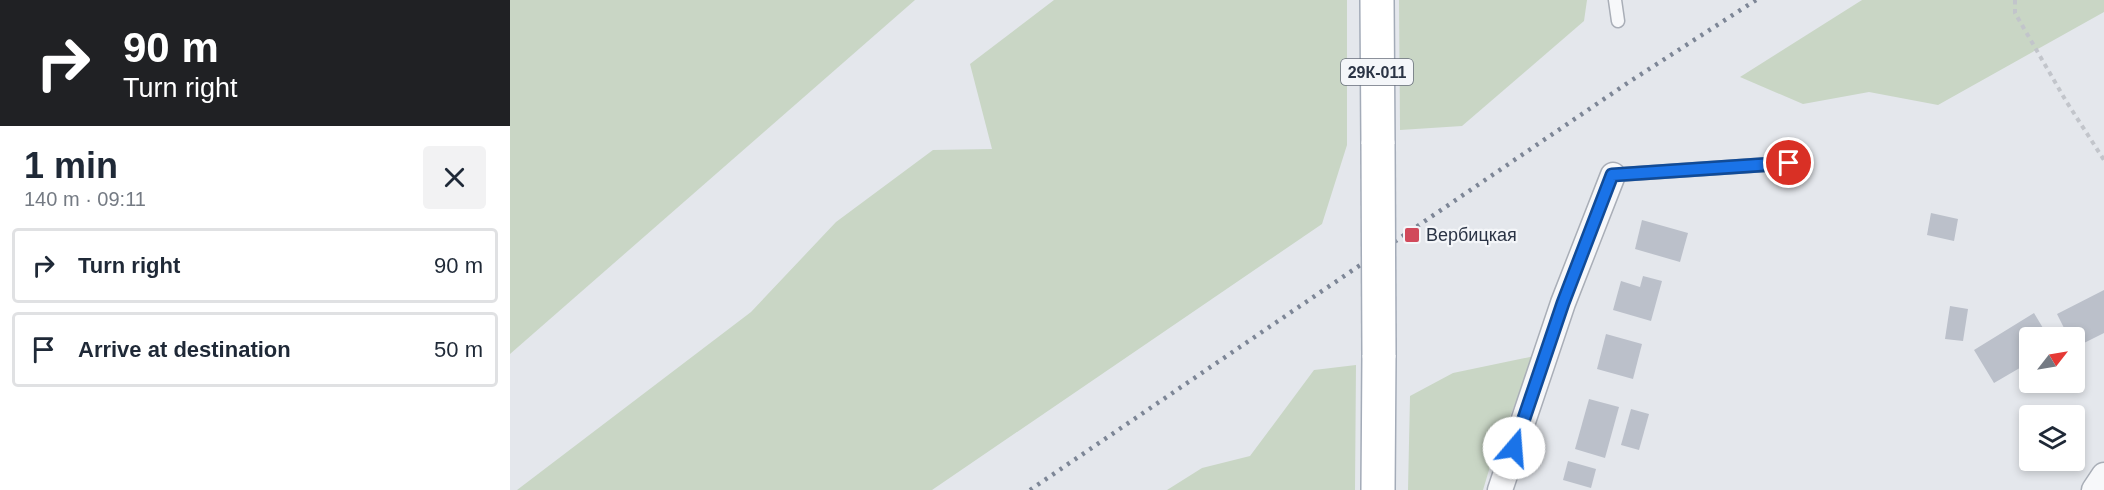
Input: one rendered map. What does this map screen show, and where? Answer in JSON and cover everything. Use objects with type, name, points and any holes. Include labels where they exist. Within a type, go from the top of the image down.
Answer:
[{"type":"main road","name":"29К-011","points":[[1377,0],[1378,490]]},
{"type":"street","points":[[1500,490],[1563,303],[1612,175]]},
{"type":"street","points":[[2094,490],[2104,475]]},
{"type":"lane","points":[[1615,0],[1618,21]]},
{"type":"lane","points":[[1612,175],[1789,163]]},
{"type":"path","points":[[2015,0],[2015,13],[2066,101],[2104,160]]},
{"type":"green space","points":[[510,0],[915,0],[510,354]]},
{"type":"green space","points":[[1054,0],[1347,0],[1347,145],[1322,224],[932,490],[517,490],[751,312],[836,222],[933,150],[992,149],[970,64]]},
{"type":"green space","points":[[1399,0],[1587,0],[1584,21],[1462,126],[1400,130]]},
{"type":"green space","points":[[1862,0],[2104,0],[2104,12],[1938,105],[1869,92],[1803,104],[1740,77]]},
{"type":"green space","points":[[1535,356],[1492,460],[1483,490],[1408,490],[1410,396],[1453,373]]},
{"type":"green space","points":[[1356,365],[1355,490],[1167,490],[1202,468],[1250,456],[1314,370]]},
{"type":"building","points":[[1931,213],[1958,219],[1954,241],[1927,235]]},
{"type":"building","points":[[1642,220],[1688,233],[1680,262],[1635,249]]},
{"type":"building","points":[[1643,276],[1662,281],[1651,321],[1613,310],[1621,281],[1640,287]]},
{"type":"building","points":[[2104,290],[2104,333],[2085,342],[2085,327],[2064,327],[2057,314]]},
{"type":"building","points":[[1950,306],[1968,309],[1963,341],[1945,339]]},
{"type":"building","points":[[2034,313],[2042,327],[2019,327],[2019,368],[1994,383],[1974,350]]},
{"type":"building","points":[[1606,334],[1642,344],[1633,379],[1597,369]]},
{"type":"building","points":[[1589,399],[1619,407],[1605,458],[1575,449]]},
{"type":"building","points":[[1631,409],[1649,414],[1639,450],[1621,445]]},
{"type":"building","points":[[1568,461],[1596,469],[1591,488],[1563,480]]},
{"type":"railway","points":[[1030,490],[1629,82],[1756,0]]},
{"type":"place","name":"Вербицкая","points":[[1412,235]]},
{"type":"route","points":[[1514,448],[1563,303],[1612,175],[1789,163]]}]
